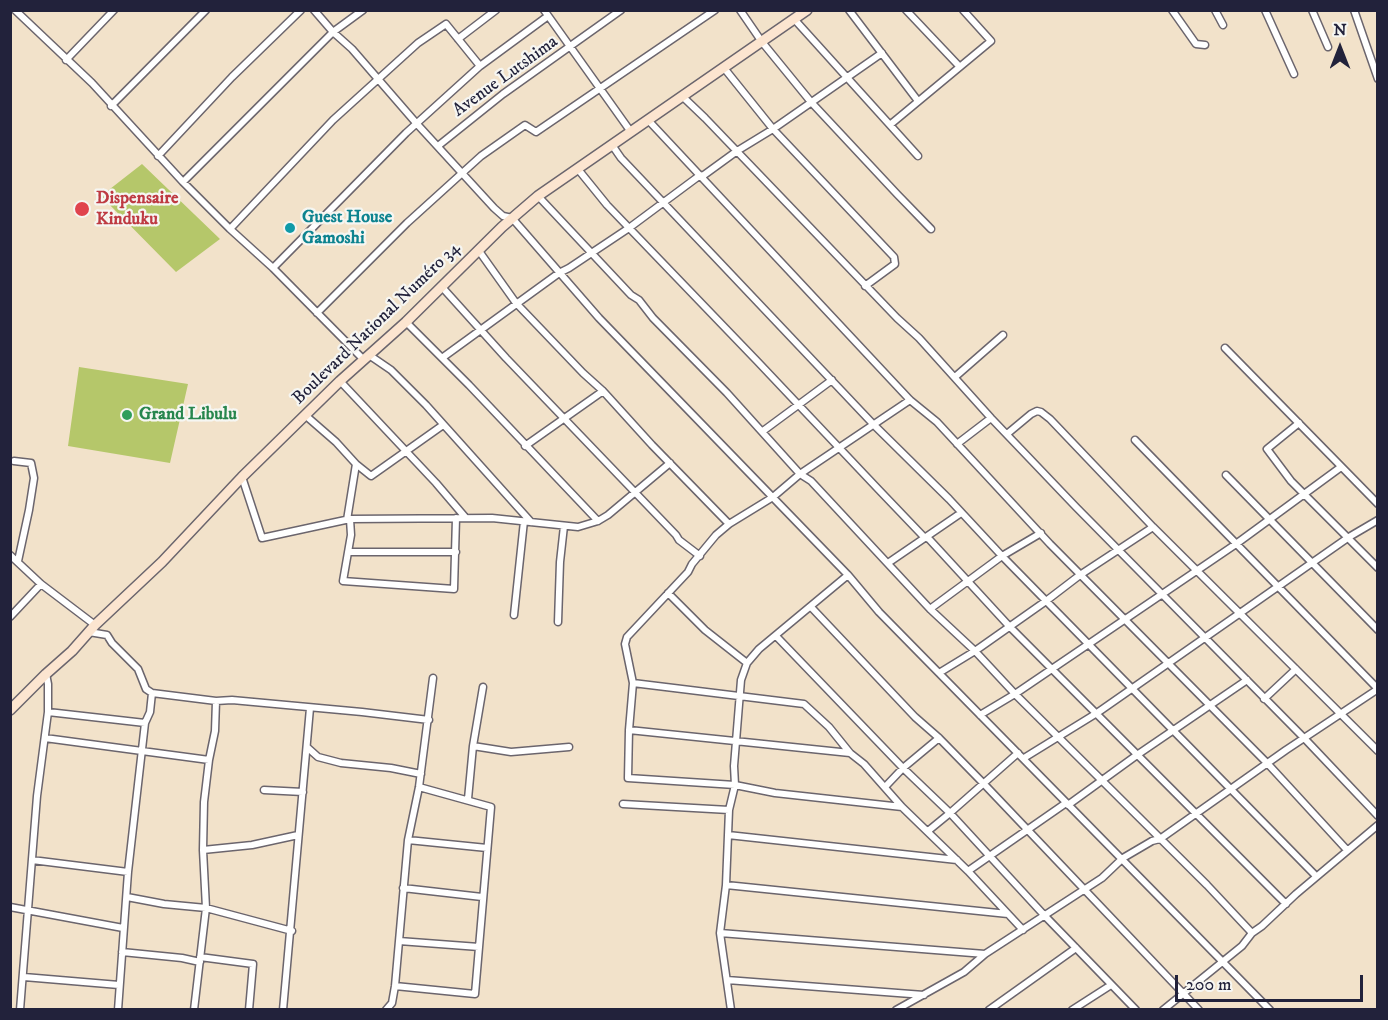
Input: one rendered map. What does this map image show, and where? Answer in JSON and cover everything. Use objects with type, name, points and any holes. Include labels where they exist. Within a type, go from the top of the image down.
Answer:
[{"type":"main road","name":"Boulevard National Numéro 34","points":[[10,710],[162,562],[242,477],[305,415],[406,322],[512,218],[538,196],[807,10]]},
{"type":"street","points":[[66,60],[114,10]]},
{"type":"street","points":[[111,106],[206,10]]},
{"type":"street","points":[[158,156],[239,70],[301,10]]},
{"type":"street","points":[[314,10],[352,49],[494,208],[503,216],[512,218],[599,318],[848,575],[879,612],[1270,1010]]},
{"type":"street","points":[[183,182],[333,32],[363,10]]},
{"type":"street","points":[[458,39],[496,10]]},
{"type":"street","name":"Avenue Lutshima","points":[[438,146],[502,94],[572,47],[621,10]]},
{"type":"street","points":[[316,313],[407,223],[481,156],[525,126],[536,132],[715,10]]},
{"type":"street","points":[[740,10],[762,42],[812,102],[931,229]]},
{"type":"street","points":[[849,10],[918,101]]},
{"type":"street","points":[[906,10],[959,66]]},
{"type":"street","points":[[891,124],[991,41],[963,10]]},
{"type":"street","points":[[1172,10],[1196,44],[1206,45]]},
{"type":"street","points":[[1215,10],[1224,25]]},
{"type":"street","points":[[1265,10],[1294,74]]},
{"type":"street","points":[[1312,10],[1328,47]]},
{"type":"street","points":[[1354,10],[1377,79]]},
{"type":"street","points":[[18,12],[92,84],[183,182],[273,268],[316,313],[366,358],[391,370],[532,523]]},
{"type":"street","points":[[273,268],[417,124],[480,66],[546,13],[631,132]]},
{"type":"street","points":[[795,20],[918,156]]},
{"type":"street","points":[[230,229],[304,150],[418,43],[446,24],[480,66]]},
{"type":"street","points":[[442,358],[559,273],[629,228],[699,176],[704,175],[773,129],[882,53]]},
{"type":"street","points":[[724,68],[773,129],[894,257],[895,264],[865,286]]},
{"type":"street","points":[[682,96],[865,286],[919,338],[1117,550],[1305,739],[1377,816]]},
{"type":"street","points":[[648,120],[910,400],[937,422],[1124,621],[1268,764],[1347,850]]},
{"type":"street","points":[[612,145],[621,158],[663,203],[874,425],[1316,876]]},
{"type":"street","points":[[578,168],[588,184],[629,228],[924,537],[929,539],[1009,626],[1286,904]]},
{"type":"street","points":[[538,196],[631,295],[639,300],[653,318],[728,393],[800,474],[811,481],[930,609],[975,651],[1252,933]]},
{"type":"street","points":[[478,251],[516,303],[729,524]]},
{"type":"street","points":[[441,286],[679,540],[700,556]]},
{"type":"street","points":[[406,322],[598,521]]},
{"type":"street","points":[[955,377],[1003,335]]},
{"type":"street","points":[[1225,348],[1377,504]]},
{"type":"street","points":[[763,431],[832,380]]},
{"type":"street","points":[[340,381],[465,517]]},
{"type":"street","points":[[525,446],[603,391]]},
{"type":"street","points":[[902,807],[775,794],[735,785],[628,778],[633,683],[625,645],[627,637],[668,594],[716,535],[729,524],[773,497],[800,474],[910,400]]},
{"type":"street","points":[[1007,434],[1031,414],[1041,412],[1050,418],[1153,527],[1377,751]]},
{"type":"street","points":[[305,415],[371,476],[443,425]]},
{"type":"street","points":[[957,444],[992,418]]},
{"type":"street","points":[[1299,423],[1267,449],[1304,494],[1349,537],[1377,568]]},
{"type":"street","points":[[896,1010],[964,972],[985,954],[1102,878],[1123,858],[1152,841],[1160,839],[1377,689],[1136,440]]},
{"type":"street","points":[[14,461],[31,463],[34,478],[18,561]]},
{"type":"street","points":[[242,477],[262,538],[348,519],[465,517],[578,527],[598,521],[630,499],[670,463]]},
{"type":"street","points":[[356,464],[348,519],[351,535],[343,581],[454,589],[456,518]]},
{"type":"street","points":[[980,715],[1124,621],[1236,544],[1341,467]]},
{"type":"street","points":[[1226,475],[1377,630]]},
{"type":"street","points":[[888,563],[962,513]]},
{"type":"street","points":[[928,831],[1021,756],[1097,713],[1349,537],[1377,520]]},
{"type":"street","points":[[514,615],[524,521]]},
{"type":"street","points":[[558,622],[564,526]]},
{"type":"street","points":[[939,673],[975,651],[1080,575],[1153,527]]},
{"type":"street","points":[[930,609],[1002,556],[1041,533]]},
{"type":"street","points":[[348,552],[456,552]]},
{"type":"street","points":[[10,555],[92,629],[107,635],[138,669],[146,689],[152,693],[429,720]]},
{"type":"street","points":[[731,1010],[720,933],[726,885],[729,810],[735,785],[734,766],[741,680],[747,663],[848,575]]},
{"type":"street","points":[[10,616],[41,584]]},
{"type":"street","points":[[668,594],[705,630],[747,663]]},
{"type":"street","points":[[811,607],[915,717],[984,784],[1199,1010]]},
{"type":"street","points":[[776,636],[903,768],[990,854],[1044,915],[1136,1010]]},
{"type":"street","points":[[1264,699],[1296,669]]},
{"type":"street","points":[[20,1010],[37,796],[48,712],[46,674]]},
{"type":"street","points":[[386,1010],[392,1003],[395,986],[408,840],[419,787],[433,678]]},
{"type":"street","points":[[968,871],[1247,680]]},
{"type":"street","points":[[633,683],[804,704],[829,727],[850,753],[864,764],[902,807],[968,871],[1023,930]]},
{"type":"street","points":[[468,800],[473,746],[483,687]]},
{"type":"street","points":[[118,1010],[128,872],[141,752],[152,693]]},
{"type":"street","points":[[194,1010],[206,908],[203,850],[204,802],[215,731],[216,701]]},
{"type":"street","points":[[283,1010],[310,708]]},
{"type":"street","points":[[48,712],[145,723]]},
{"type":"street","points":[[629,730],[850,753]]},
{"type":"street","points":[[45,738],[209,760]]},
{"type":"street","points":[[885,787],[903,768],[939,738]]},
{"type":"street","points":[[473,746],[511,752],[569,747]]},
{"type":"street","points":[[308,748],[318,757],[341,763],[391,768],[420,774]]},
{"type":"street","points":[[395,986],[475,994],[491,807],[419,787]]},
{"type":"street","points":[[264,790],[303,792]]},
{"type":"street","points":[[623,804],[729,810]]},
{"type":"street","points":[[1163,1010],[1242,946],[1252,933],[1377,825]]},
{"type":"street","points":[[203,850],[252,845],[298,835]]},
{"type":"street","points":[[728,835],[957,860]]},
{"type":"street","points":[[408,840],[487,848]]},
{"type":"street","points":[[32,860],[128,872]]},
{"type":"street","points":[[726,885],[1009,914]]},
{"type":"street","points":[[404,888],[482,897]]},
{"type":"street","points":[[127,897],[206,908],[291,931]]},
{"type":"street","points":[[10,907],[123,928]]},
{"type":"street","points":[[720,933],[985,954]]},
{"type":"street","points":[[399,941],[479,947]]},
{"type":"street","points":[[988,1010],[1076,948]]},
{"type":"street","points":[[122,952],[253,964],[249,1010]]},
{"type":"street","points":[[24,976],[119,985]]},
{"type":"street","points":[[727,980],[925,995]]},
{"type":"street","points":[[1071,1010],[1111,985]]},
{"type":"green space","points":[[142,164],[220,239],[176,272],[101,196]]},
{"type":"green space","name":"Grand Libulu","points":[[79,367],[188,384],[170,463],[68,446]]},
{"type":"place","name":"Dispensaire Kinduku","points":[[82,209]]},
{"type":"place","name":"Guest House Gamoshi","points":[[290,228]]},
{"type":"place","name":"Grand Libulu","points":[[127,415]]}]
